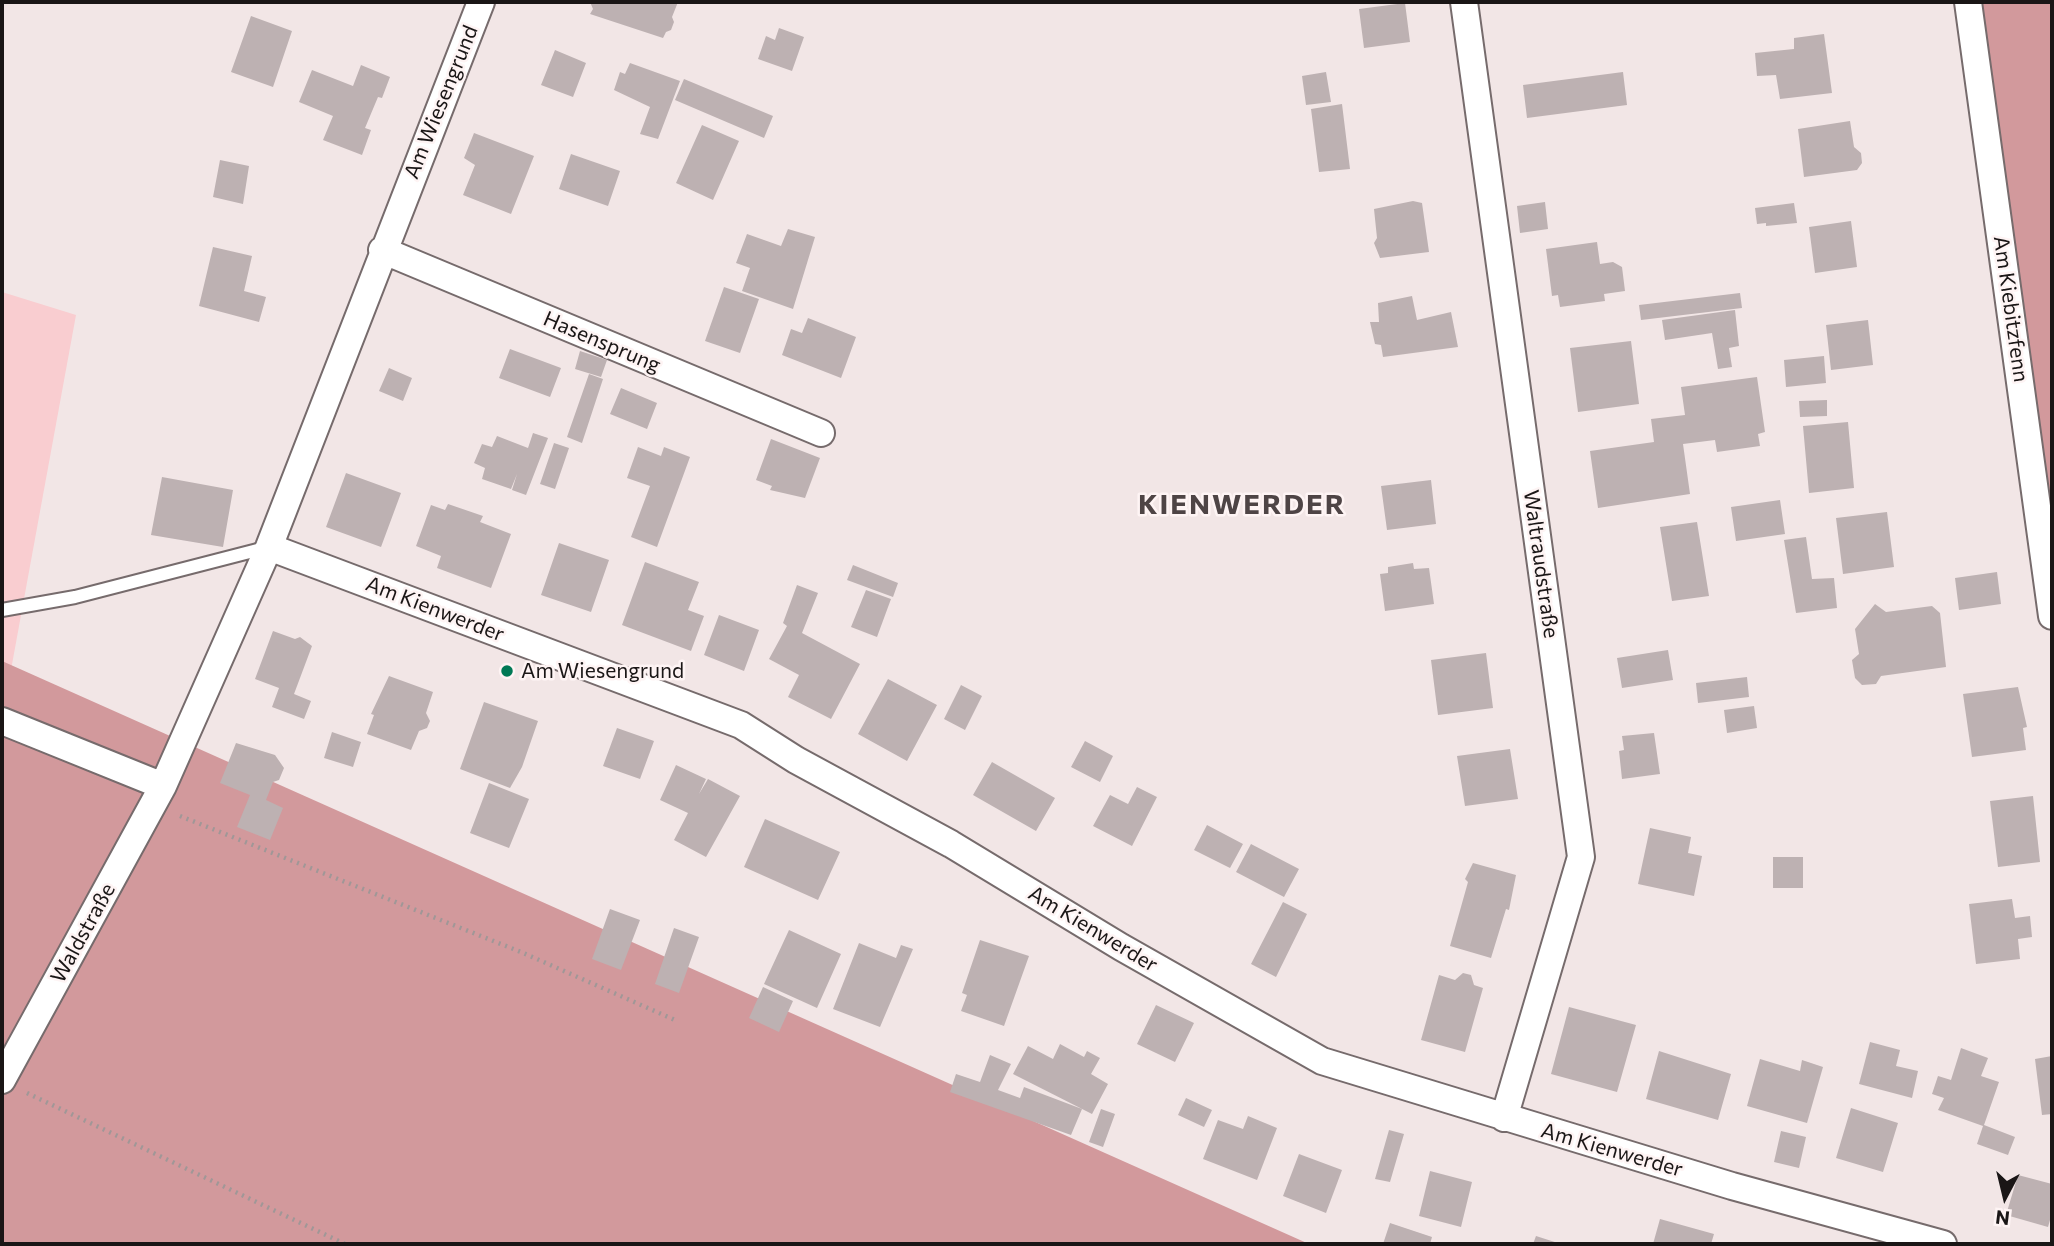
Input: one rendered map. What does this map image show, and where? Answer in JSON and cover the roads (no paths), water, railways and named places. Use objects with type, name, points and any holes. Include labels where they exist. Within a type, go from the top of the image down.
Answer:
[{"type":"street","name":"Am Wiesengrund","points":[[158,796],[270,547],[382,250],[481,2]]},
{"type":"street","name":"Waltraudstraße","points":[[1464,2],[1581,857],[1504,1118]]},
{"type":"street","name":"Am Kiebitzfenn","points":[[1968,2],[2052,617]]},
{"type":"street","name":"Hasensprung","points":[[382,250],[821,433]]},
{"type":"street","name":"Am Kienwerder","points":[[270,547],[741,725],[796,760],[951,844],[1121,947],[1322,1061],[1504,1118],[1943,1244]]},
{"type":"street","points":[[2,721],[158,796]]},
{"type":"street","name":"Waldstraße","points":[[8,1083],[158,796]]},
{"type":"lane","points":[[2,610],[75,597],[270,547]]},
{"type":"place","name":"Am Wiesengrund","points":[[507,671]]},
{"type":"district","name":"KIENWERDER","points":[[1242,505]]}]
